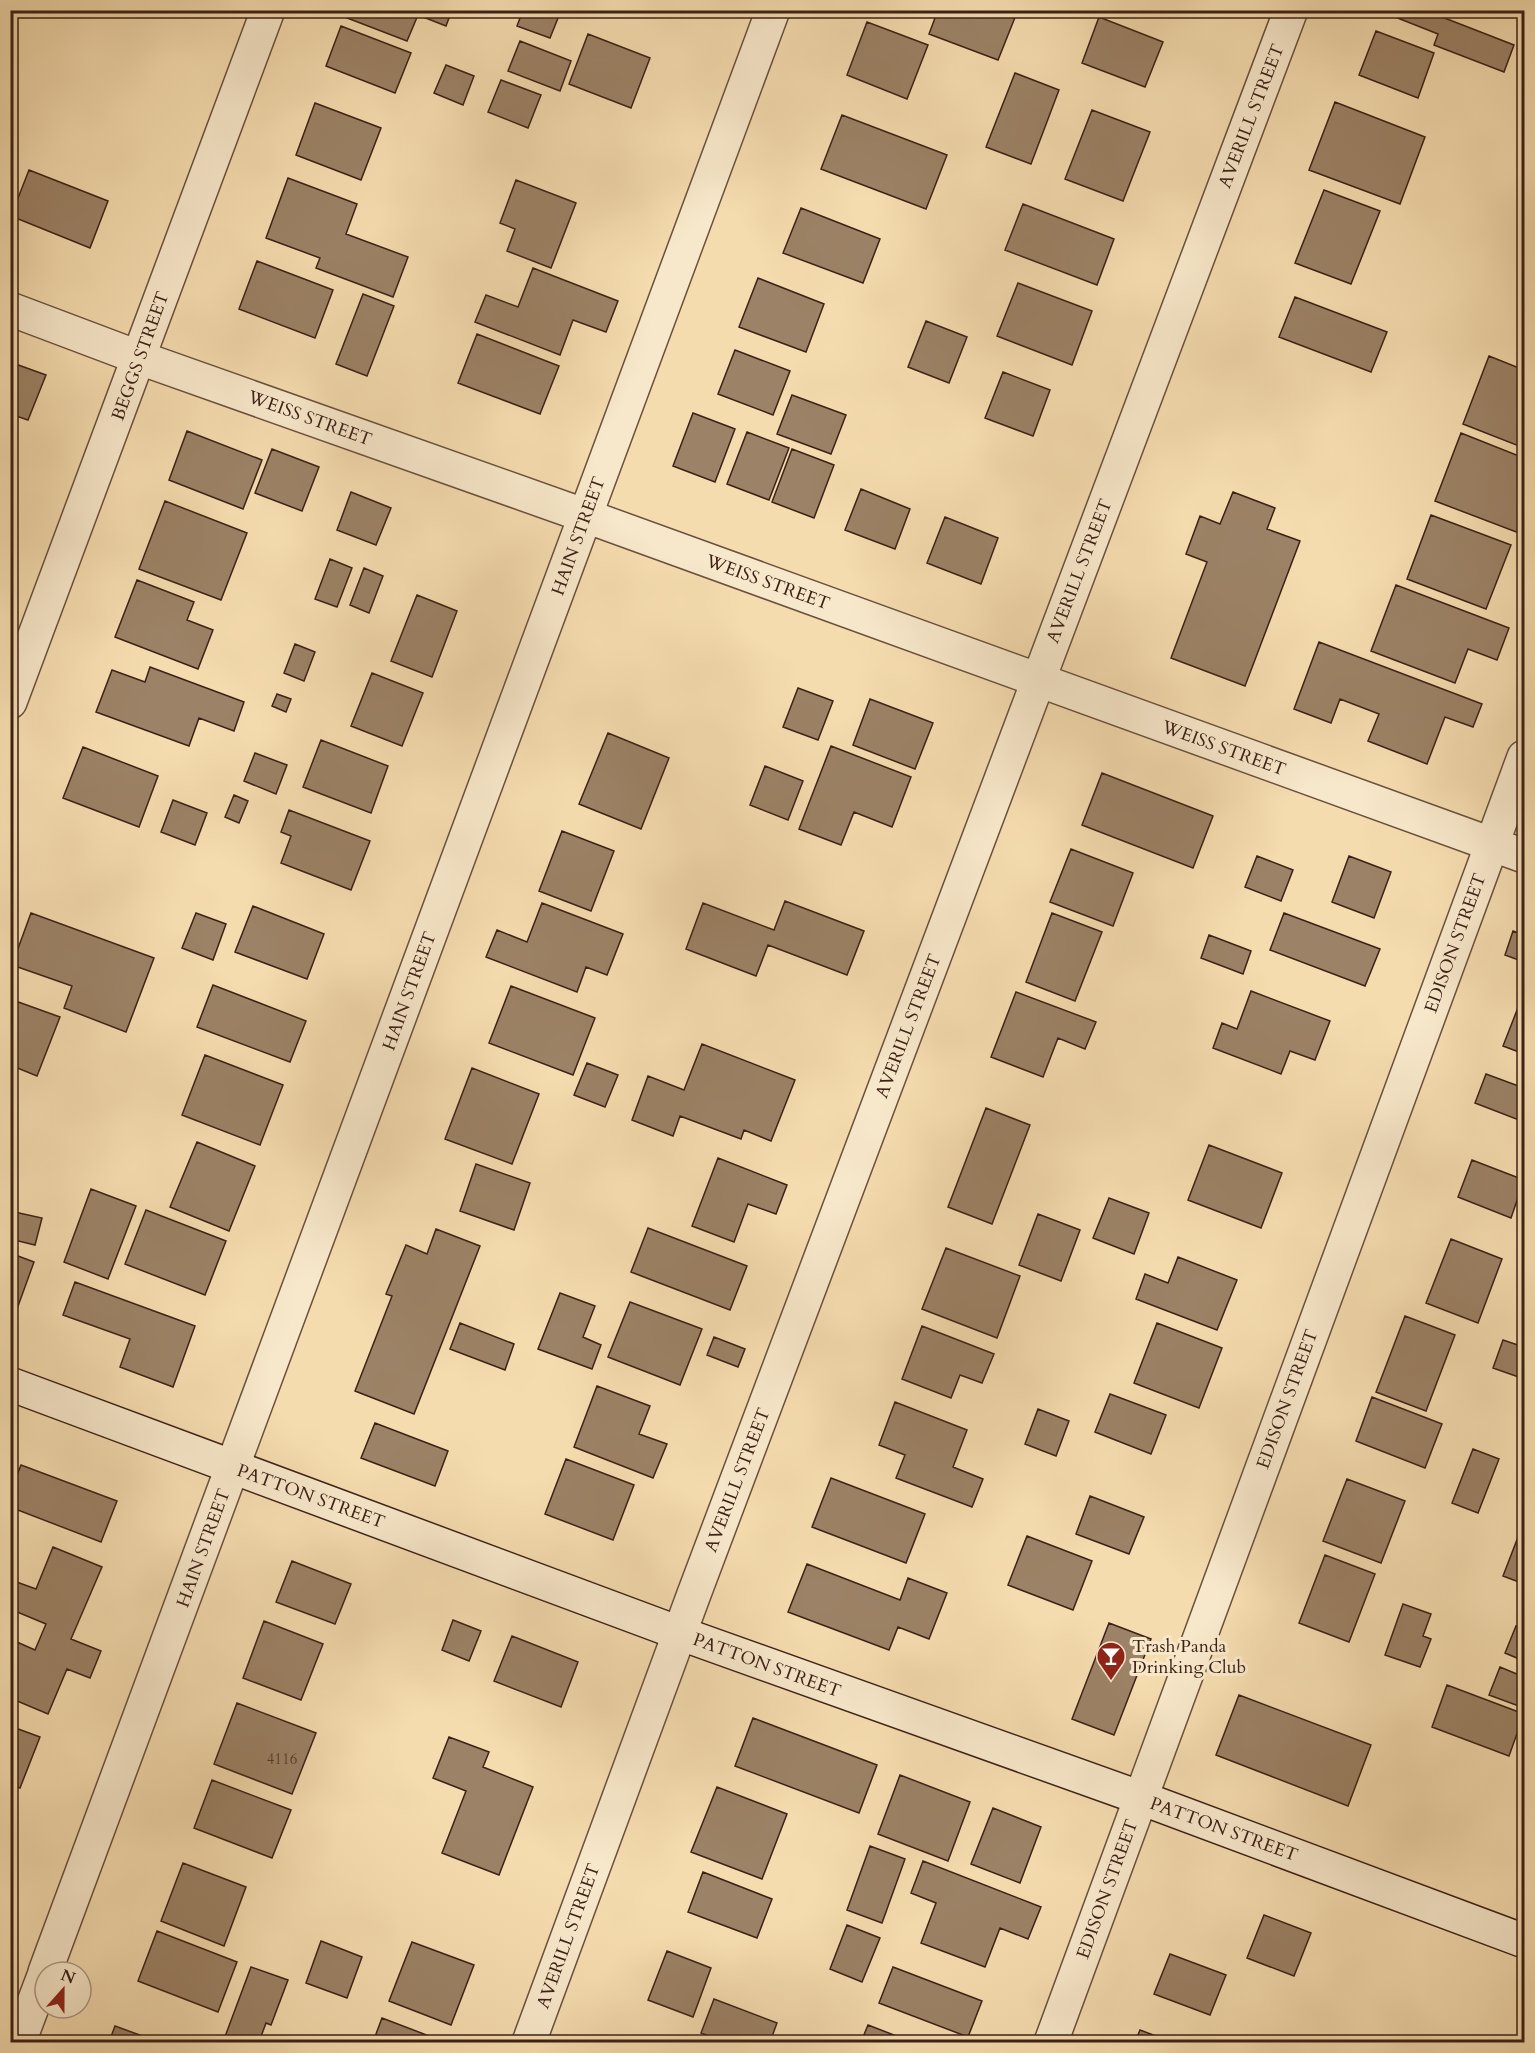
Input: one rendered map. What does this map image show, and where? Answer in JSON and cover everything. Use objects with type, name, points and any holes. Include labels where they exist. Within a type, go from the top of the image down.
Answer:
[{"type":"street","name":"BEGGS STREET","points":[[10,702],[268,10]]},
{"type":"street","name":"HAIN STREET","points":[[49,1960],[773,10]]},
{"type":"street","name":"AVERILL STREET","points":[[529,2043],[679,1634],[1291,10]]},
{"type":"street","name":"WEISS STREET","points":[[10,309],[140,358],[586,516],[1524,856]]},
{"type":"street","name":"EDISON STREET","points":[[1051,2043],[1524,757]]},
{"type":"street","name":"PATTON STREET","points":[[10,1384],[679,1634],[1140,1798],[1524,1941]]},
{"type":"street","name":"HAIN STREET","points":[[19,2043],[33,2005]]},
{"type":"building","points":[[344,10],[452,10],[446,26],[418,15],[407,41],[342,16]]},
{"type":"building","points":[[523,10],[555,10],[560,13],[550,38],[517,26]]},
{"type":"building","points":[[938,10],[1004,10],[1016,15],[998,60],[929,34]]},
{"type":"building","points":[[1386,10],[1445,10],[1442,17],[1514,45],[1504,72],[1434,45],[1438,34],[1385,13]]},
{"type":"building","points":[[1099,17],[1163,42],[1145,87],[1082,63]]},
{"type":"building","points":[[867,22],[928,45],[907,99],[847,75]]},
{"type":"building","points":[[341,26],[411,53],[395,93],[326,66]]},
{"type":"building","points":[[1376,31],[1434,53],[1418,98],[1359,75]]},
{"type":"building","points":[[588,34],[650,58],[631,108],[569,84]]},
{"type":"building","points":[[520,41],[571,61],[560,91],[508,71]]},
{"type":"building","points":[[446,65],[474,76],[463,105],[434,93]]},
{"type":"building","points":[[1015,73],[1059,90],[1031,164],[986,147]]},
{"type":"building","points":[[501,80],[541,95],[528,128],[488,112]]},
{"type":"building","points":[[1335,102],[1425,137],[1400,204],[1309,170]]},
{"type":"building","points":[[315,103],[381,128],[361,180],[296,155]]},
{"type":"building","points":[[1092,110],[1150,132],[1123,201],[1065,179]]},
{"type":"building","points":[[842,115],[947,155],[926,209],[821,169]]},
{"type":"building","points":[[29,170],[108,201],[90,248],[11,216]]},
{"type":"building","points":[[288,178],[357,204],[346,234],[408,257],[393,297],[316,268],[320,258],[266,238]]},
{"type":"building","points":[[516,180],[576,203],[551,268],[507,251],[515,229],[500,223]]},
{"type":"building","points":[[1324,190],[1380,211],[1351,284],[1295,263]]},
{"type":"building","points":[[1023,204],[1114,239],[1097,285],[1005,250]]},
{"type":"building","points":[[801,208],[880,239],[863,283],[783,253]]},
{"type":"building","points":[[257,261],[333,290],[315,338],[239,309]]},
{"type":"building","points":[[533,268],[618,301],[606,332],[573,320],[560,355],[475,322],[486,295],[518,307]]},
{"type":"building","points":[[758,278],[824,304],[806,352],[739,327]]},
{"type":"building","points":[[1018,283],[1092,311],[1072,365],[997,336]]},
{"type":"building","points":[[363,294],[394,306],[367,376],[336,364]]},
{"type":"building","points":[[1295,297],[1387,332],[1371,372],[1279,337]]},
{"type":"building","points":[[926,321],[967,337],[949,383],[908,367]]},
{"type":"building","points":[[477,334],[559,366],[540,414],[458,383]]},
{"type":"building","points":[[735,350],[790,371],[773,415],[718,394]]},
{"type":"building","points":[[1489,356],[1524,370],[1524,448],[1463,424]]},
{"type":"building","points":[[10,362],[46,375],[28,420],[10,414]]},
{"type":"building","points":[[1003,372],[1050,390],[1033,436],[985,418]]},
{"type":"building","points":[[792,395],[846,415],[831,454],[777,434]]},
{"type":"building","points":[[693,413],[735,429],[715,482],[673,466]]},
{"type":"building","points":[[187,431],[262,460],[243,509],[169,480]]},
{"type":"building","points":[[747,432],[789,448],[769,500],[727,484]]},
{"type":"building","points":[[1461,433],[1524,458],[1524,518],[1519,533],[1435,501]]},
{"type":"building","points":[[272,449],[319,467],[302,511],[255,493]]},
{"type":"building","points":[[792,449],[834,465],[814,518],[772,502]]},
{"type":"building","points":[[861,489],[910,509],[895,549],[845,530]]},
{"type":"building","points":[[351,492],[391,508],[376,545],[337,530]]},
{"type":"building","points":[[1233,492],[1275,508],[1267,529],[1300,541],[1245,686],[1171,658],[1207,562],[1186,554],[1200,516],[1220,524]]},
{"type":"building","points":[[165,501],[247,533],[221,600],[139,569]]},
{"type":"building","points":[[1431,515],[1511,545],[1486,609],[1407,579]]},
{"type":"building","points":[[945,517],[998,538],[981,584],[927,563]]},
{"type":"building","points":[[330,559],[352,568],[337,607],[315,599]]},
{"type":"building","points":[[364,568],[383,576],[369,613],[350,605]]},
{"type":"building","points":[[137,580],[194,602],[187,620],[213,630],[198,669],[115,637]]},
{"type":"building","points":[[1396,585],[1509,628],[1497,660],[1468,649],[1455,683],[1371,651]]},
{"type":"building","points":[[417,595],[457,611],[432,677],[391,661]]},
{"type":"building","points":[[1319,642],[1482,704],[1473,727],[1445,717],[1427,764],[1368,741],[1379,714],[1340,699],[1331,723],[1294,709]]},
{"type":"building","points":[[295,644],[315,652],[304,681],[284,673]]},
{"type":"building","points":[[150,667],[244,702],[234,731],[199,718],[189,746],[96,712],[112,670],[145,682]]},
{"type":"building","points":[[372,673],[423,693],[402,746],[351,726]]},
{"type":"building","points":[[798,688],[833,701],[818,740],[783,727]]},
{"type":"building","points":[[277,694],[291,699],[286,712],[272,706]]},
{"type":"building","points":[[870,699],[933,723],[915,769],[853,745]]},
{"type":"building","points":[[608,733],[669,758],[641,829],[579,804]]},
{"type":"building","points":[[321,740],[388,766],[371,813],[303,787]]},
{"type":"building","points":[[831,746],[911,777],[892,827],[854,812],[841,845],[799,829]]},
{"type":"building","points":[[83,747],[158,776],[139,827],[63,798]]},
{"type":"building","points":[[255,753],[287,765],[276,794],[244,781]]},
{"type":"building","points":[[765,766],[803,781],[788,820],[750,805]]},
{"type":"building","points":[[1102,773],[1213,816],[1193,868],[1082,825]]},
{"type":"building","points":[[234,795],[248,801],[239,823],[225,817]]},
{"type":"building","points":[[173,800],[207,813],[195,845],[161,832]]},
{"type":"building","points":[[289,810],[370,841],[351,890],[281,863],[291,836],[281,832]]},
{"type":"building","points":[[562,831],[614,851],[591,911],[539,891]]},
{"type":"building","points":[[1071,849],[1133,873],[1113,926],[1050,902]]},
{"type":"building","points":[[1257,856],[1293,870],[1281,901],[1245,887]]},
{"type":"building","points":[[1349,856],[1391,872],[1374,918],[1332,902]]},
{"type":"building","points":[[785,901],[864,931],[847,975],[768,945],[756,976],[686,949],[703,903],[774,930]]},
{"type":"building","points":[[542,903],[623,934],[607,975],[586,967],[577,992],[486,957],[497,930],[527,942]]},
{"type":"building","points":[[253,906],[324,934],[307,979],[235,952]]},
{"type":"building","points":[[31,913],[154,958],[126,1032],[64,1008],[72,986],[12,965]]},
{"type":"building","points":[[196,913],[226,924],[213,960],[182,948]]},
{"type":"building","points":[[1052,913],[1102,932],[1075,1001],[1026,982]]},
{"type":"building","points":[[1284,913],[1380,949],[1365,986],[1270,950]]},
{"type":"building","points":[[1513,931],[1524,935],[1524,962],[1505,955]]},
{"type":"building","points":[[1209,935],[1251,951],[1243,974],[1201,958]]},
{"type":"building","points":[[213,985],[306,1021],[290,1062],[197,1027]]},
{"type":"building","points":[[511,986],[595,1018],[573,1075],[489,1043]]},
{"type":"building","points":[[1251,991],[1330,1021],[1315,1060],[1290,1051],[1281,1074],[1213,1048],[1222,1023],[1237,1029]]},
{"type":"building","points":[[1016,992],[1096,1022],[1085,1049],[1058,1038],[1043,1077],[991,1057]]},
{"type":"building","points":[[10,999],[60,1017],[37,1076],[10,1065]]},
{"type":"building","points":[[1519,1005],[1524,1007],[1524,1054],[1503,1046]]},
{"type":"building","points":[[702,1044],[795,1080],[771,1141],[744,1130],[741,1139],[680,1116],[673,1136],[632,1120],[648,1076],[684,1090]]},
{"type":"building","points":[[205,1055],[283,1085],[260,1145],[182,1115]]},
{"type":"building","points":[[587,1063],[618,1075],[605,1107],[574,1095]]},
{"type":"building","points":[[472,1068],[539,1094],[512,1164],[445,1139]]},
{"type":"building","points":[[1486,1074],[1524,1088],[1524,1122],[1475,1103]]},
{"type":"building","points":[[986,1108],[1030,1125],[992,1224],[948,1207]]},
{"type":"building","points":[[197,1142],[255,1166],[229,1231],[170,1207]]},
{"type":"building","points":[[1209,1145],[1282,1173],[1261,1228],[1188,1200]]},
{"type":"building","points":[[718,1158],[787,1185],[776,1214],[748,1204],[734,1242],[692,1226]]},
{"type":"building","points":[[1472,1160],[1524,1180],[1511,1218],[1458,1197]]},
{"type":"building","points":[[476,1164],[530,1183],[514,1230],[460,1211]]},
{"type":"building","points":[[91,1189],[136,1206],[108,1279],[64,1262]]},
{"type":"building","points":[[1109,1198],[1149,1213],[1134,1254],[1093,1238]]},
{"type":"building","points":[[146,1210],[226,1241],[205,1295],[125,1264]]},
{"type":"building","points":[[10,1211],[42,1218],[35,1245],[10,1239]]},
{"type":"building","points":[[1038,1214],[1080,1230],[1061,1281],[1019,1265]]},
{"type":"building","points":[[648,1228],[747,1266],[730,1310],[631,1272]]},
{"type":"building","points":[[436,1229],[480,1246],[414,1414],[355,1391],[392,1296],[386,1294],[406,1245],[427,1254]]},
{"type":"building","points":[[1451,1239],[1502,1259],[1478,1323],[1426,1303]]},
{"type":"building","points":[[946,1248],[1020,1276],[997,1338],[922,1309]]},
{"type":"building","points":[[10,1253],[34,1262],[13,1320],[10,1319]]},
{"type":"building","points":[[1178,1257],[1237,1280],[1217,1330],[1136,1299],[1145,1274],[1168,1283]]},
{"type":"building","points":[[75,1282],[195,1326],[173,1387],[120,1367],[130,1339],[63,1315]]},
{"type":"building","points":[[560,1293],[595,1306],[583,1337],[601,1345],[592,1369],[538,1349]]},
{"type":"building","points":[[630,1302],[702,1329],[680,1385],[608,1357]]},
{"type":"building","points":[[1405,1316],[1455,1335],[1426,1411],[1376,1392]]},
{"type":"building","points":[[460,1323],[514,1344],[505,1370],[450,1349]]},
{"type":"building","points":[[1157,1323],[1222,1348],[1199,1408],[1134,1383]]},
{"type":"building","points":[[922,1326],[994,1354],[982,1383],[960,1375],[951,1398],[902,1379]]},
{"type":"building","points":[[714,1337],[745,1349],[738,1367],[707,1355]]},
{"type":"building","points":[[1503,1340],[1524,1347],[1524,1379],[1493,1368]]},
{"type":"building","points":[[597,1386],[650,1406],[639,1434],[667,1444],[653,1478],[574,1447]]},
{"type":"building","points":[[1110,1394],[1166,1415],[1151,1454],[1095,1432]]},
{"type":"building","points":[[1372,1397],[1442,1424],[1425,1468],[1356,1441]]},
{"type":"building","points":[[895,1402],[967,1430],[953,1467],[983,1479],[972,1507],[896,1478],[905,1455],[879,1445]]},
{"type":"building","points":[[1038,1409],[1069,1421],[1056,1456],[1025,1444]]},
{"type":"building","points":[[375,1423],[448,1451],[435,1486],[361,1458]]},
{"type":"building","points":[[1473,1449],[1499,1459],[1478,1513],[1452,1503]]},
{"type":"building","points":[[566,1459],[634,1485],[613,1540],[545,1514]]},
{"type":"building","points":[[21,1465],[117,1501],[101,1542],[10,1507],[10,1493]]},
{"type":"building","points":[[831,1478],[925,1514],[906,1563],[812,1527]]},
{"type":"building","points":[[1347,1479],[1405,1501],[1381,1563],[1323,1541]]},
{"type":"building","points":[[1090,1496],[1144,1517],[1129,1554],[1076,1534]]},
{"type":"building","points":[[1027,1536],[1092,1561],[1073,1610],[1008,1585]]},
{"type":"building","points":[[1518,1537],[1524,1539],[1524,1584],[1503,1576]]},
{"type":"building","points":[[53,1547],[102,1567],[71,1639],[101,1651],[90,1678],[67,1669],[48,1714],[10,1698],[10,1639],[35,1650],[46,1624],[10,1609],[10,1582],[11,1580],[36,1589]]},
{"type":"building","points":[[1325,1555],[1375,1574],[1349,1642],[1299,1623]]},
{"type":"building","points":[[292,1561],[351,1584],[335,1624],[276,1602]]},
{"type":"building","points":[[807,1564],[900,1600],[908,1578],[947,1593],[929,1639],[898,1627],[889,1650],[788,1612]]},
{"type":"building","points":[[1403,1604],[1431,1614],[1423,1636],[1431,1639],[1420,1667],[1385,1655]]},
{"type":"building","points":[[453,1620],[481,1631],[469,1661],[442,1650]]},
{"type":"building","points":[[264,1621],[323,1644],[301,1700],[243,1678]]},
{"type":"building","points":[[1109,1623],[1151,1639],[1114,1735],[1072,1719]]},
{"type":"building","points":[[1516,1626],[1524,1629],[1524,1661],[1505,1653]]},
{"type":"building","points":[[512,1636],[578,1662],[561,1707],[494,1681]]},
{"type":"building","points":[[1500,1667],[1524,1677],[1524,1708],[1489,1695]]},
{"type":"building","points":[[1447,1685],[1524,1714],[1509,1756],[1432,1727]]},
{"type":"building","points":[[1239,1695],[1371,1745],[1348,1806],[1216,1755]]},
{"type":"building","points":[[237,1703],[316,1733],[292,1794],[214,1764]]},
{"type":"building","points":[[753,1718],[877,1765],[859,1813],[735,1766]]},
{"type":"building","points":[[10,1726],[40,1737],[20,1788],[10,1784]]},
{"type":"building","points":[[449,1737],[489,1752],[483,1767],[533,1787],[499,1875],[442,1853],[466,1791],[433,1778]]},
{"type":"building","points":[[900,1775],[970,1802],[948,1861],[878,1834]]},
{"type":"building","points":[[212,1780],[291,1810],[272,1858],[194,1828]]},
{"type":"building","points":[[717,1787],[787,1814],[762,1879],[691,1852]]},
{"type":"building","points":[[993,1808],[1041,1827],[1020,1883],[971,1864]]},
{"type":"building","points":[[870,1846],[905,1859],[882,1923],[847,1910]]},
{"type":"building","points":[[923,1861],[1041,1907],[1028,1939],[1000,1928],[985,1967],[921,1943],[936,1903],[911,1893]]},
{"type":"building","points":[[183,1863],[246,1887],[224,1946],[161,1921]]},
{"type":"building","points":[[703,1872],[772,1899],[757,1938],[688,1912]]},
{"type":"building","points":[[1264,1915],[1311,1933],[1294,1976],[1247,1958]]},
{"type":"building","points":[[847,1925],[880,1938],[862,1982],[830,1969]]},
{"type":"building","points":[[157,1931],[237,1962],[218,2012],[138,1981]]},
{"type":"building","points":[[321,1941],[362,1957],[347,1998],[306,1983]]},
{"type":"building","points":[[412,1942],[474,1965],[451,2025],[389,2001]]},
{"type":"building","points":[[667,1951],[711,1968],[693,2017],[648,2000]]},
{"type":"building","points":[[1170,1954],[1226,1975],[1210,2015],[1154,1994]]},
{"type":"building","points":[[251,1967],[288,1980],[271,2025],[266,2023],[259,2042],[223,2042]]},
{"type":"building","points":[[893,1967],[982,2001],[968,2037],[879,2003]]},
{"type":"building","points":[[714,1999],[777,2023],[770,2042],[725,2042],[701,2033]]},
{"type":"building","points":[[382,2018],[437,2039],[435,2042],[373,2042]]},
{"type":"building","points":[[868,2025],[912,2042],[861,2042]]},
{"type":"building","points":[[115,2026],[159,2042],[109,2042]]},
{"type":"building","points":[[1140,2030],[1172,2042],[1135,2042]]},
{"type":"place","name":"Trash Panda Drinking Club","points":[[1111,1682]]}]
